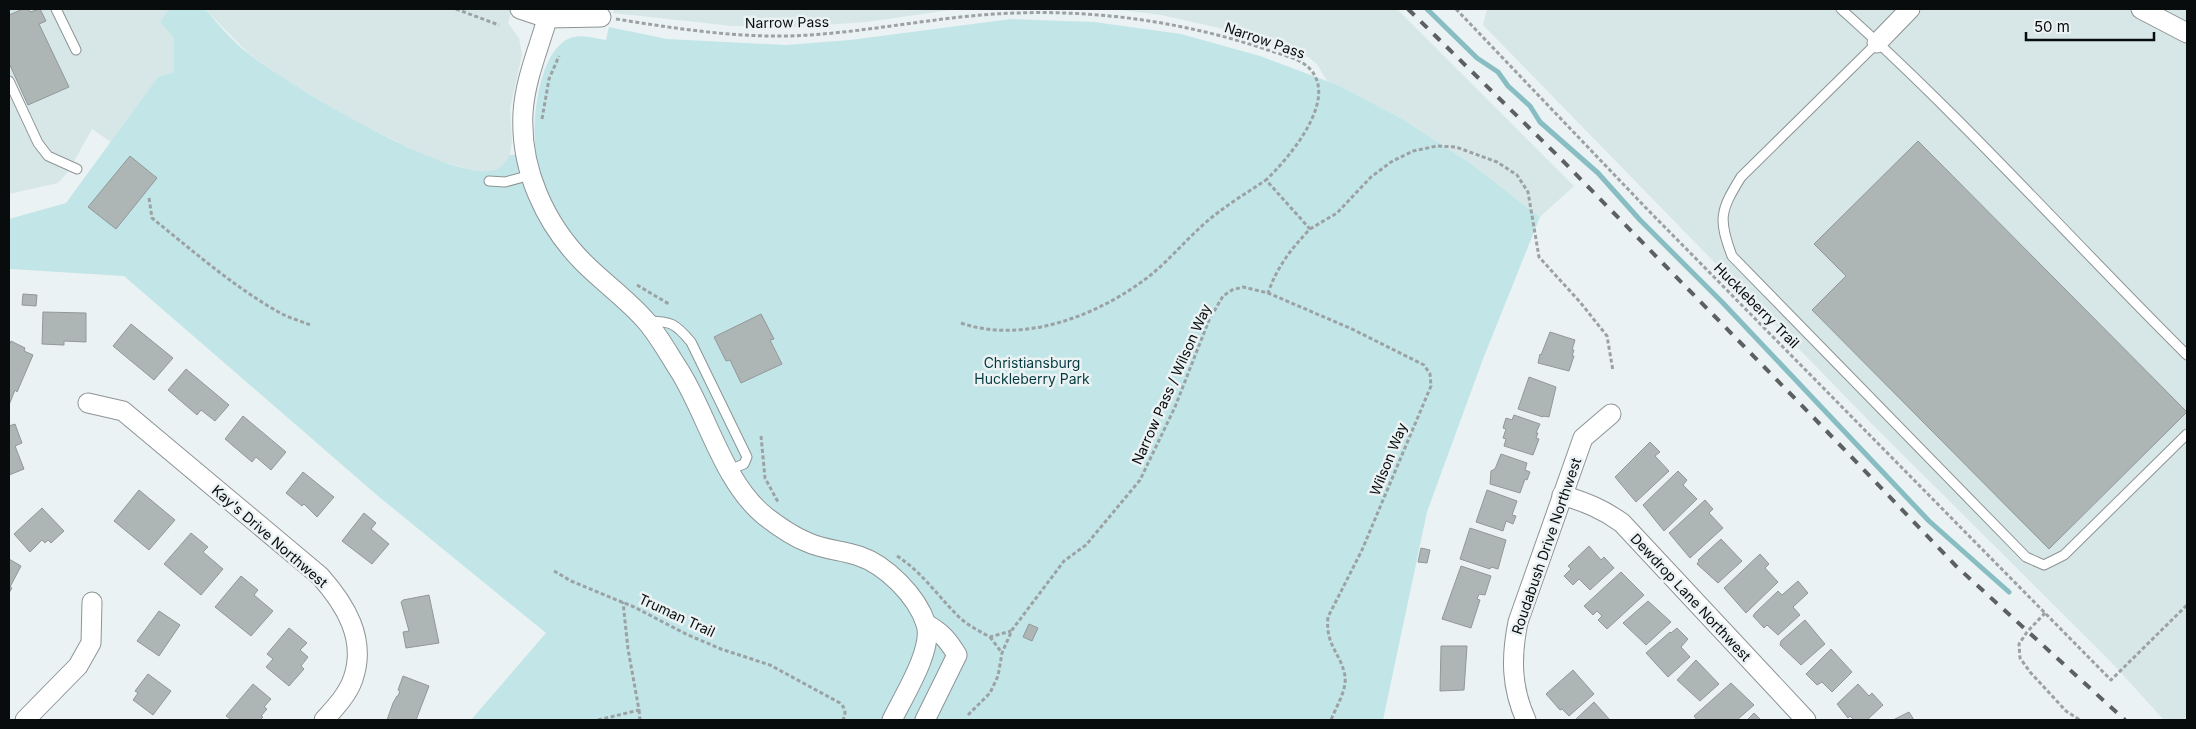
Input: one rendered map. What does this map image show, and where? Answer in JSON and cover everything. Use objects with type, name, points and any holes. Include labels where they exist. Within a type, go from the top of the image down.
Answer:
[{"type":"street","points":[[520,9],[601,17],[580,9]]},
{"type":"street","points":[[1877,42],[1910,9]]},
{"type":"street","points":[[2141,9],[2187,33]]},
{"type":"street","points":[[549,13],[527,86],[523,112],[524,138],[531,175],[544,209],[574,252],[646,321],[683,376],[729,470],[754,505],[777,525],[806,542],[832,551],[858,555],[881,566],[898,581],[913,600],[926,624],[928,638],[924,654],[892,720]]},
{"type":"street","name":"Kay's Drive Northwest","points":[[88,404],[123,411],[320,576],[337,596],[348,614],[353,628],[357,657],[354,678],[342,700],[324,720]]},
{"type":"street","name":"Roudabush Drive Northwest","points":[[1526,720],[1518,704],[1513,677],[1513,649],[1518,622],[1583,438],[1611,414]]},
{"type":"street","name":"Dewdrop Lane Northwest","points":[[1562,495],[1592,504],[1622,523],[1806,720]]},
{"type":"street","points":[[25,720],[78,666],[83,658],[91,643],[92,602]]},
{"type":"street","points":[[925,720],[957,655],[948,639],[938,630],[926,624]]},
{"type":"lane","points":[[56,9],[76,50]]},
{"type":"lane","points":[[1841,9],[1977,141],[2187,355]]},
{"type":"lane","points":[[1877,42],[1741,178],[1725,203],[1722,231],[1732,256],[2026,557],[2044,565],[2064,555],[2187,434]]},
{"type":"lane","points":[[9,81],[38,143],[48,156],[76,169]]},
{"type":"lane","points":[[490,181],[505,182],[531,175]]},
{"type":"lane","points":[[646,321],[667,321],[677,326],[691,342],[747,457],[744,464],[729,470]]},
{"type":"path","points":[[456,9],[499,25]]},
{"type":"path","name":"Huckleberry Trail","points":[[1456,9],[1647,209],[2111,680],[2187,605]]},
{"type":"path","name":"Narrow Pass","points":[[612,19],[706,33],[786,36],[862,32],[1016,13],[1093,14],[1164,23],[1235,39],[1298,60],[1310,69],[1318,82],[1319,94],[1317,102],[1301,139],[1284,162],[1266,180],[1205,223],[1154,272],[1136,286],[1115,300],[1094,310],[1048,326],[1029,329],[982,329],[961,324]]},
{"type":"path","points":[[542,125],[549,79],[559,56]]},
{"type":"path","points":[[1268,293],[1274,274],[1285,257],[1310,229],[1337,213],[1371,177],[1391,162],[1414,151],[1437,146],[1456,147],[1497,162],[1517,175],[1528,192],[1539,257],[1580,302],[1607,336],[1613,371]]},
{"type":"path","points":[[1266,180],[1310,229]]},
{"type":"path","points":[[149,198],[152,218],[172,234],[245,291],[283,315],[310,325]]},
{"type":"path","points":[[632,282],[669,304]]},
{"type":"path","name":"Narrow Pass / Wilson Way","points":[[1002,653],[1012,630],[1064,561],[1086,545],[1140,480],[1175,407],[1208,320],[1223,296],[1232,290],[1243,287],[1268,293]]},
{"type":"path","name":"Wilson Way","points":[[1268,293],[1352,329],[1424,364],[1430,374],[1431,386],[1407,447],[1362,550],[1328,617],[1326,628],[1329,640],[1345,675],[1345,686],[1331,720]]},
{"type":"path","points":[[761,436],[765,478],[776,500]]},
{"type":"path","points":[[554,571],[571,581],[623,602]]},
{"type":"path","name":"Truman Trail","points":[[623,602],[628,649],[640,720]]},
{"type":"path","name":"Truman Trail","points":[[623,602],[686,634],[770,664],[801,680],[840,703],[844,707],[846,715],[843,720]]},
{"type":"path","points":[[2045,614],[2027,632],[2019,644],[2020,658],[2066,711],[2080,720]]},
{"type":"path","points":[[968,715],[990,693],[998,676],[1002,653],[990,637]]},
{"type":"path","points":[[598,720],[639,710]]},
{"type":"shaded area","points":[[9,9],[169,9],[160,22],[174,38],[174,72],[158,77],[111,142],[92,129],[68,172],[58,183],[9,194]]},
{"type":"shaded area","points":[[205,9],[512,9],[508,23],[519,38],[522,55],[510,109],[512,142],[510,155],[505,164],[489,172],[470,170],[428,157],[355,121],[281,77],[249,54]]},
{"type":"shaded area","points":[[614,9],[957,9],[867,22],[795,27],[732,26],[613,13]]},
{"type":"shaded area","points":[[1113,9],[1397,9],[1574,186],[1540,217],[1470,163],[1404,120],[1327,81],[1317,64],[1308,57],[1228,30],[1161,15]]},
{"type":"shaded area","points":[[1487,9],[2187,9],[2187,720],[2164,720],[2112,663],[1873,425],[1483,25]]},
{"type":"green space","name":"Christiansburg Huckleberry Park","points":[[169,9],[205,9],[226,33],[250,55],[331,107],[367,127],[438,160],[468,169],[490,171],[502,166],[510,155],[536,153],[535,125],[539,90],[543,74],[558,47],[568,39],[577,36],[606,40],[609,27],[667,39],[786,45],[850,40],[1011,19],[1094,22],[1181,34],[1260,56],[1340,86],[1404,120],[1470,163],[1540,217],[1483,359],[1427,512],[1383,720],[471,720],[546,633],[378,496],[124,276],[10,269],[9,219],[66,203],[158,77],[174,72],[174,38],[160,22]]},
{"type":"building","points":[[23,9],[28,9],[30,12],[40,9],[46,21],[39,24],[69,87],[28,105],[9,63],[9,15]]},
{"type":"building","points":[[1918,141],[2187,412],[2049,549],[1812,310],[1846,276],[1814,244]]},
{"type":"building","points":[[130,156],[157,178],[116,229],[88,207]]},
{"type":"building","points":[[23,294],[37,295],[36,306],[22,305]]},
{"type":"building","points":[[43,312],[86,313],[86,342],[64,341],[64,345],[42,344]]},
{"type":"building","points":[[761,314],[774,339],[770,340],[782,364],[741,383],[730,360],[726,361],[714,337]]},
{"type":"building","points":[[131,324],[173,358],[154,380],[113,346]]},
{"type":"building","points":[[1550,332],[1575,340],[1572,350],[1574,350],[1572,356],[1574,356],[1569,371],[1538,363]]},
{"type":"building","points":[[11,341],[25,348],[24,351],[33,355],[17,392],[15,390],[9,405],[9,346]]},
{"type":"building","points":[[186,369],[229,405],[215,421],[201,410],[197,415],[168,390]]},
{"type":"building","points":[[1529,377],[1556,387],[1549,417],[1518,409]]},
{"type":"building","points":[[1514,415],[1540,424],[1536,433],[1538,433],[1536,438],[1539,439],[1533,455],[1504,446],[1506,439],[1503,438],[1506,429],[1503,428],[1506,418],[1512,420]]},
{"type":"building","points":[[243,416],[286,452],[271,470],[256,457],[252,462],[225,439]]},
{"type":"building","points":[[15,424],[22,443],[15,446],[24,469],[9,475],[9,426]]},
{"type":"building","points":[[1650,442],[1660,452],[1655,456],[1669,471],[1636,502],[1615,477]]},
{"type":"building","points":[[1501,454],[1527,463],[1525,470],[1530,472],[1527,480],[1525,479],[1520,493],[1490,484],[1491,471],[1495,469]]},
{"type":"building","points":[[1678,471],[1687,480],[1683,485],[1697,499],[1664,531],[1643,505]]},
{"type":"building","points":[[303,472],[334,497],[317,517],[304,504],[302,506],[286,493]]},
{"type":"building","points":[[139,490],[175,520],[149,550],[114,521]]},
{"type":"building","points":[[1487,490],[1517,501],[1512,515],[1516,516],[1513,524],[1506,521],[1503,531],[1476,522]]},
{"type":"building","points":[[1705,500],[1713,509],[1709,513],[1723,528],[1690,558],[1669,533]]},
{"type":"building","points":[[42,508],[64,531],[51,543],[48,540],[45,543],[42,540],[30,552],[14,534]]},
{"type":"building","points":[[364,513],[376,523],[371,529],[389,544],[372,564],[342,541]]},
{"type":"building","points":[[1470,528],[1506,540],[1498,569],[1491,567],[1490,569],[1460,559]]},
{"type":"building","points":[[191,533],[208,547],[203,552],[223,569],[201,595],[164,564]]},
{"type":"building","points":[[1721,539],[1742,561],[1718,583],[1697,564],[1698,560]]},
{"type":"building","points":[[1589,546],[1601,560],[1604,557],[1614,568],[1590,590],[1579,579],[1573,585],[1564,576],[1571,569],[1568,566]]},
{"type":"building","points":[[1421,548],[1430,550],[1427,563],[1418,562]]},
{"type":"building","points":[[1760,554],[1769,564],[1765,568],[1778,582],[1746,613],[1724,588]]},
{"type":"building","points":[[9,559],[21,566],[10,587],[12,588],[9,593]]},
{"type":"building","points":[[1461,566],[1491,576],[1485,595],[1479,594],[1477,599],[1480,600],[1471,628],[1442,619]]},
{"type":"building","points":[[1621,572],[1644,595],[1607,629],[1598,620],[1602,616],[1597,611],[1593,615],[1584,606]]},
{"type":"building","points":[[241,576],[258,590],[254,595],[273,611],[251,636],[215,607]]},
{"type":"building","points":[[1798,581],[1808,593],[1793,607],[1800,615],[1778,635],[1767,625],[1764,628],[1753,616],[1755,613],[1778,591],[1782,595]]},
{"type":"building","points":[[429,595],[439,643],[406,648],[403,632],[409,631],[401,602]]},
{"type":"building","points":[[1648,601],[1671,622],[1646,645],[1623,623]]},
{"type":"building","points":[[159,611],[180,625],[159,656],[137,641]]},
{"type":"building","points":[[1805,620],[1825,644],[1801,665],[1780,645],[1781,641]]},
{"type":"building","points":[[1029,624],[1038,628],[1032,641],[1023,637]]},
{"type":"building","points":[[289,628],[307,643],[300,650],[308,657],[301,666],[304,669],[289,686],[266,667],[273,659],[267,654]]},
{"type":"building","points":[[1677,628],[1688,639],[1681,647],[1690,657],[1668,677],[1646,653]]},
{"type":"building","points":[[1441,646],[1467,646],[1464,690],[1440,691]]},
{"type":"building","points":[[1831,649],[1852,672],[1832,692],[1822,682],[1817,685],[1806,674]]},
{"type":"building","points":[[1696,660],[1719,684],[1700,701],[1677,680]]},
{"type":"building","points":[[1573,670],[1594,694],[1569,716],[1562,709],[1560,710],[1546,694]]},
{"type":"building","points":[[148,674],[171,691],[153,715],[133,700],[138,693],[135,691]]},
{"type":"building","points":[[403,676],[429,686],[416,720],[387,720],[400,691],[398,690]]},
{"type":"building","points":[[1731,683],[1754,705],[1737,720],[1697,720],[1694,716]]},
{"type":"building","points":[[253,684],[271,699],[264,707],[267,709],[261,716],[263,717],[260,720],[232,720],[226,716]]},
{"type":"building","points":[[1858,684],[1869,696],[1872,693],[1883,705],[1867,720],[1854,720],[1850,716],[1848,718],[1837,704]]},
{"type":"building","points":[[1594,702],[1610,720],[1575,720]]},
{"type":"building","points":[[1909,712],[1914,720],[1893,720]]},
{"type":"building","points":[[1754,713],[1761,720],[1747,720]]},
{"type":"waterway","points":[[1427,9],[1477,58],[1498,72],[1508,86],[1530,106],[1540,122],[1598,173],[1640,220],[1722,302],[1929,521],[2009,592]]},
{"type":"railway","points":[[1408,9],[1560,158],[1956,566],[2125,720]]}]
